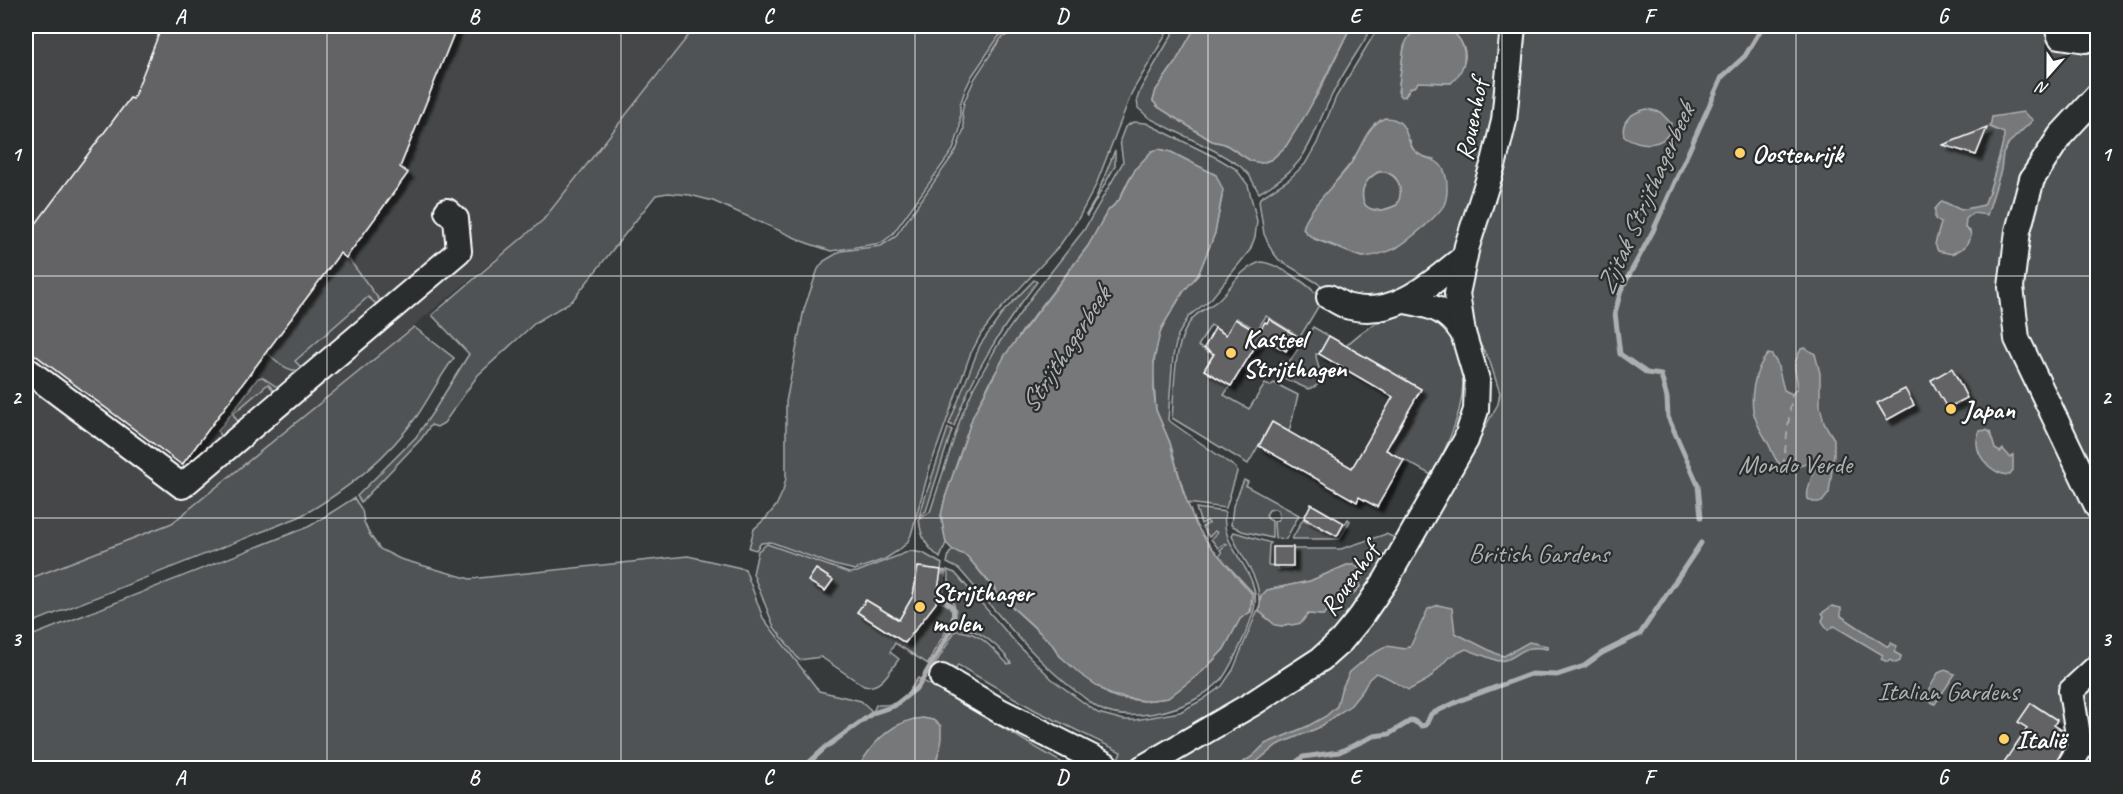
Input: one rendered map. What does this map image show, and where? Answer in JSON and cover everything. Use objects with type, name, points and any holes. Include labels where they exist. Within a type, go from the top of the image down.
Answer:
[{"type":"street","name":"Rouenhof","points":[[1142,768],[1216,727],[1321,659],[1341,641],[1360,618],[1412,536],[1466,440],[1476,410],[1477,380],[1463,333],[1457,294],[1464,257],[1494,162],[1504,121],[1513,26]]},
{"type":"street","points":[[2057,27],[2060,36],[2086,40],[2097,35]]},
{"type":"street","points":[[2097,95],[2060,136],[2032,179],[2018,231],[2011,287],[2017,339],[2097,508]]},
{"type":"street","points":[[26,369],[182,486],[459,251],[456,219],[447,211]]},
{"type":"street","points":[[1329,297],[1348,307],[1375,309],[1418,294],[1464,257]]},
{"type":"street","name":"Rouenhof","points":[[1405,300],[1441,310],[1454,319],[1463,333]]},
{"type":"street","points":[[2068,768],[2080,748],[2071,692],[2097,666]]},
{"type":"street","points":[[942,677],[1000,711],[1105,764],[1108,768]]},
{"type":"shaded area","points":[[26,26],[696,26],[543,220],[172,523],[26,580]]},
{"type":"green space","points":[[696,26],[1018,26],[999,36],[972,76],[960,105],[960,129],[953,150],[892,235],[881,243],[831,251],[807,243],[713,201],[690,195],[668,193],[656,195],[572,301],[536,322],[478,375],[444,423],[437,427],[431,425],[421,439],[361,502],[357,496],[416,437],[469,354],[432,315],[543,220]]},
{"type":"green space","points":[[1025,26],[1171,26],[1132,92],[1096,185],[1078,219],[1060,245],[996,314],[981,334],[970,355],[930,467],[907,543],[885,559],[855,570],[834,565],[771,542],[761,543],[756,550],[749,548],[754,529],[776,506],[783,491],[786,478],[786,402],[804,309],[818,269],[824,261],[841,251],[881,246],[895,237],[956,151],[964,129],[962,113],[964,102],[975,78],[1001,38]]},
{"type":"green space","points":[[1177,26],[1196,26],[1175,63],[1156,90],[1153,101],[1158,107],[1212,141],[1225,144],[1251,161],[1262,163],[1272,159],[1286,146],[1319,92],[1351,26],[1373,26],[1336,88],[1298,163],[1276,183],[1259,193],[1249,175],[1239,165],[1149,118],[1138,108],[1137,99],[1141,88]]},
{"type":"green space","points":[[1379,26],[1423,26],[1416,29],[1404,46],[1398,92],[1405,96],[1418,82],[1451,83],[1463,66],[1465,51],[1463,45],[1455,35],[1439,26],[1507,26],[1499,115],[1459,246],[1407,291],[1354,302],[1279,260],[1264,234],[1260,198],[1288,180],[1305,164],[1317,143],[1336,97]],"holes":[[[1375,123],[1410,140],[1418,154],[1434,159],[1426,225],[1396,248],[1362,257],[1314,239],[1320,201],[1351,163]]]},
{"type":"green space","name":"Mondo Verde","points":[[1521,26],[2097,26],[2097,768],[1156,768],[1314,673],[1412,556],[1498,404],[1500,393],[1489,359],[1475,336],[1465,277]]},
{"type":"green space","points":[[1133,122],[1146,123],[1236,169],[1248,185],[1257,221],[1255,237],[1250,250],[1211,299],[1189,316],[1178,335],[1173,356],[1168,420],[1236,468],[1237,472],[1226,508],[1187,503],[1170,443],[1156,410],[1153,369],[1158,338],[1166,320],[1186,288],[1198,275],[1215,233],[1222,197],[1216,175],[1171,152],[1152,151],[1129,179],[1119,200],[1107,212],[1088,246],[1023,330],[992,378],[973,416],[945,498],[941,516],[946,543],[940,558],[925,541],[919,519],[930,512],[961,417],[974,387],[999,343],[1084,230],[1123,162],[1120,140],[1125,127]]},
{"type":"green space","points":[[1115,150],[1115,166],[1087,216],[1086,215],[1095,200]]},
{"type":"green space","points":[[1384,171],[1397,180],[1400,189],[1399,199],[1397,205],[1393,207],[1372,210],[1365,205],[1363,188],[1372,175]]},
{"type":"green space","points":[[342,250],[384,306],[381,308],[368,297],[295,361],[304,370],[288,368],[266,352]]},
{"type":"green space","points":[[1261,262],[1268,263],[1304,283],[1321,302],[1300,337],[1266,316],[1257,330],[1236,318],[1226,335],[1211,325],[1198,346],[1213,355],[1204,370],[1230,386],[1224,395],[1249,409],[1265,384],[1270,386],[1274,383],[1298,395],[1289,432],[1272,422],[1248,464],[1172,418],[1174,379],[1182,338],[1194,317],[1217,301],[1248,268]]},
{"type":"green space","points":[[1034,280],[1037,282],[1012,316],[979,369],[954,426],[949,424],[980,345],[1004,311]]},
{"type":"green space","points":[[1409,311],[1432,319],[1446,330],[1460,359],[1463,376],[1459,410],[1454,427],[1433,476],[1386,450],[1421,389],[1346,346],[1375,324]]},
{"type":"green space","points":[[414,327],[454,358],[405,432],[364,473],[332,497],[299,517],[26,625],[26,580],[172,523]]},
{"type":"green space","points":[[1313,327],[1329,336],[1319,354],[1316,354],[1321,379],[1315,387],[1308,389],[1279,376],[1277,368],[1281,362],[1289,362]]},
{"type":"green space","points":[[262,377],[277,387],[277,394],[268,384],[233,414],[240,425],[222,437],[220,436],[218,431],[258,378]]},
{"type":"green space","points":[[948,428],[952,430],[926,511],[919,516]]},
{"type":"green space","points":[[1244,480],[1248,482],[1246,486],[1299,515],[1286,539],[1275,538],[1274,522],[1279,519],[1278,510],[1269,510],[1266,515],[1272,521],[1272,538],[1242,531],[1231,525],[1233,506]]},
{"type":"green space","points":[[354,498],[362,510],[370,535],[380,549],[400,559],[470,579],[688,556],[745,569],[763,618],[819,691],[861,701],[873,712],[876,705],[892,704],[902,700],[918,678],[1071,768],[26,768],[26,638],[310,526]]},
{"type":"green space","points":[[1196,508],[1225,512],[1228,537],[1251,580],[1255,591],[1255,604],[1242,643],[1222,679],[1191,702],[1152,714],[1124,715],[1097,707],[1045,665],[959,569],[947,563],[949,554],[954,549],[967,556],[998,594],[1052,644],[1060,656],[1108,694],[1118,698],[1144,701],[1168,698],[1224,649],[1240,619],[1251,612],[1254,594],[1219,556],[1222,553],[1220,550],[1227,544],[1218,548],[1211,539],[1217,533],[1215,531],[1209,537],[1202,527],[1209,523],[1207,521],[1201,524]]},
{"type":"green space","points":[[1303,519],[1337,537],[1348,519],[1350,521],[1340,539],[1292,539]]},
{"type":"green space","points":[[1234,532],[1271,543],[1268,565],[1278,566],[1278,569],[1290,568],[1293,549],[1341,549],[1386,534],[1400,540],[1333,641],[1132,766],[1116,763],[1121,752],[1035,710],[958,665],[951,677],[934,666],[955,631],[964,631],[978,637],[1008,664],[1011,663],[985,637],[974,631],[955,627],[956,615],[947,570],[955,573],[1017,644],[1053,680],[1098,713],[1124,720],[1135,720],[1180,712],[1222,686],[1233,670],[1259,607],[1265,617],[1282,626],[1300,621],[1308,614],[1323,615],[1342,598],[1353,594],[1360,587],[1361,573],[1358,566],[1347,565],[1310,581],[1271,589],[1261,596],[1259,601],[1256,583],[1235,543],[1232,535]]},
{"type":"green space","points":[[767,544],[849,573],[910,551],[923,553],[942,564],[941,570],[918,567],[913,596],[899,620],[866,600],[857,612],[905,643],[936,601],[945,604],[950,608],[951,620],[928,664],[895,643],[890,652],[899,659],[880,682],[864,686],[821,657],[799,660],[774,627],[753,574],[758,551]]},
{"type":"water","points":[[1196,26],[1351,26],[1308,111],[1286,146],[1272,159],[1262,163],[1251,161],[1225,144],[1212,141],[1158,107],[1153,101],[1156,90],[1175,63]]},
{"type":"water","points":[[1423,26],[1442,26],[1458,37],[1464,52],[1462,68],[1451,83],[1418,82],[1402,97],[1399,95],[1399,86],[1405,44],[1411,34]]},
{"type":"water","points":[[1647,109],[1660,112],[1671,123],[1665,138],[1645,144],[1624,136],[1626,121],[1637,112]]},
{"type":"water","points":[[2023,112],[2033,120],[2009,143],[2003,154],[2001,170],[1987,215],[1973,213],[1966,219],[1965,228],[1970,231],[1971,236],[1965,247],[1952,254],[1938,251],[1935,244],[1941,223],[1935,219],[1935,209],[1942,201],[1961,210],[1984,205],[2004,137],[2004,133],[1990,127],[1992,117]]},
{"type":"water","points":[[1385,118],[1398,121],[1405,130],[1413,149],[1421,156],[1439,163],[1446,177],[1447,193],[1441,210],[1408,240],[1389,251],[1361,257],[1315,239],[1303,229],[1310,213],[1350,165],[1368,132],[1378,121]],"holes":[[[1378,172],[1385,172],[1395,177],[1400,187],[1397,205],[1372,210],[1365,205],[1363,200],[1364,186]]]},
{"type":"water","points":[[1159,149],[1171,152],[1216,175],[1223,190],[1215,233],[1198,275],[1183,292],[1161,329],[1154,359],[1156,410],[1170,443],[1183,491],[1196,525],[1208,543],[1252,594],[1250,612],[1240,619],[1224,649],[1203,671],[1168,698],[1144,701],[1111,695],[1080,674],[1060,656],[1052,644],[995,592],[996,590],[967,556],[953,550],[946,543],[941,516],[973,416],[1005,355],[1088,246],[1107,212],[1119,200],[1136,168],[1152,151]]},
{"type":"water","points":[[1805,348],[1815,354],[1820,373],[1820,406],[1824,423],[1834,439],[1829,493],[1822,502],[1813,502],[1808,499],[1813,468],[1807,464],[1788,468],[1777,461],[1757,423],[1753,404],[1756,376],[1768,354],[1772,355],[1777,363],[1784,390],[1792,394],[1797,387],[1795,362],[1801,349]]},
{"type":"water","points":[[1980,431],[1990,432],[1995,449],[2000,452],[2003,449],[2010,457],[2013,455],[2013,470],[2010,475],[1995,471],[1979,453],[1977,438]]},
{"type":"water","points":[[1347,565],[1354,565],[1361,569],[1360,587],[1352,594],[1342,598],[1323,615],[1308,614],[1301,623],[1282,626],[1275,625],[1259,611],[1261,596],[1267,590],[1310,581]]},
{"type":"water","points":[[1438,605],[1452,608],[1455,633],[1497,654],[1504,656],[1529,642],[1548,646],[1547,649],[1530,648],[1511,658],[1498,661],[1466,649],[1449,657],[1429,679],[1409,690],[1376,673],[1369,679],[1351,705],[1318,728],[1277,745],[1249,768],[1234,768],[1253,756],[1265,744],[1326,716],[1337,706],[1341,690],[1350,672],[1369,656],[1387,646],[1405,649],[1411,645],[1428,609]]},
{"type":"water","points":[[1832,606],[1841,608],[1841,616],[1888,647],[1891,643],[1897,646],[1894,652],[1901,656],[1900,661],[1896,663],[1881,659],[1883,655],[1834,626],[1828,630],[1822,621],[1824,616],[1822,613]]},
{"type":"water","points":[[1945,670],[1955,674],[1935,704],[1929,701],[1926,695],[1938,673]]},
{"type":"water","points":[[923,718],[933,720],[941,726],[940,748],[933,768],[858,768],[884,734],[902,723]]},
{"type":"building","points":[[162,26],[457,26],[400,167],[408,173],[346,258],[340,253],[182,465],[26,348],[26,237],[130,98],[133,99]]},
{"type":"building","points":[[1987,128],[1976,155],[1943,145]]},
{"type":"building","name":"Kasteel Strijthagen","points":[[1235,319],[1258,333],[1269,319],[1295,335],[1286,351],[1261,337],[1231,386],[1204,370],[1214,354],[1204,348],[1215,328],[1226,335]]},
{"type":"building","points":[[1329,336],[1421,389],[1386,450],[1404,460],[1377,507],[1359,497],[1357,502],[1259,446],[1272,422],[1352,468],[1393,397],[1319,354]]},
{"type":"building","points":[[1952,368],[1967,398],[1947,408],[1931,380]]},
{"type":"building","points":[[1905,389],[1914,405],[1887,420],[1877,403]]},
{"type":"building","points":[[1311,504],[1344,523],[1337,536],[1304,518]]},
{"type":"building","points":[[1273,547],[1293,547],[1293,566],[1273,566]]},
{"type":"building","name":"Strijthager molen","points":[[918,567],[941,570],[936,603],[905,643],[857,612],[866,600],[899,620],[913,596]]},
{"type":"building","points":[[816,569],[833,580],[825,591],[808,581]]},
{"type":"building","points":[[2031,703],[2057,720],[2054,725],[2063,731],[2065,742],[2061,747],[2063,749],[2055,764],[2052,762],[2048,768],[2000,768],[2027,728],[2018,722]]},
{"type":"waterway","name":"Zijtak Strijthagerbeek","points":[[1701,517],[1698,485],[1668,417],[1667,398],[1661,375],[1647,373],[1620,354],[1615,313],[1621,290],[1653,231],[1722,77],[1745,56],[1763,26]]},
{"type":"waterway","name":"Zijtak Strijthagerbeek","points":[[1289,768],[1303,757],[1339,752],[1374,736],[1389,734],[1412,720],[1422,726],[1426,725],[1431,714],[1461,700],[1531,674],[1557,675],[1584,666],[1602,653],[1640,634],[1701,543]]},
{"type":"waterway","name":"Strijthagerbeek","points":[[803,768],[826,747],[873,713],[894,706],[918,687],[953,624],[954,609],[942,596],[944,572]]},
{"type":"ferry route","points":[[1783,467],[1792,394]]},
{"type":"place","name":"Oostenrijk","points":[[1740,153]]},
{"type":"place","name":"Kasteel Strijthagen","points":[[1231,353]]},
{"type":"place","name":"Japan","points":[[1951,409]]},
{"type":"place","name":"Strijthager molen","points":[[920,607]]},
{"type":"place","name":"Italië","points":[[2004,739]]},
{"type":"park label","name":"British Gardens","points":[[1539,553]]},
{"type":"park label","name":"Italian Gardens","points":[[1948,691]]}]
